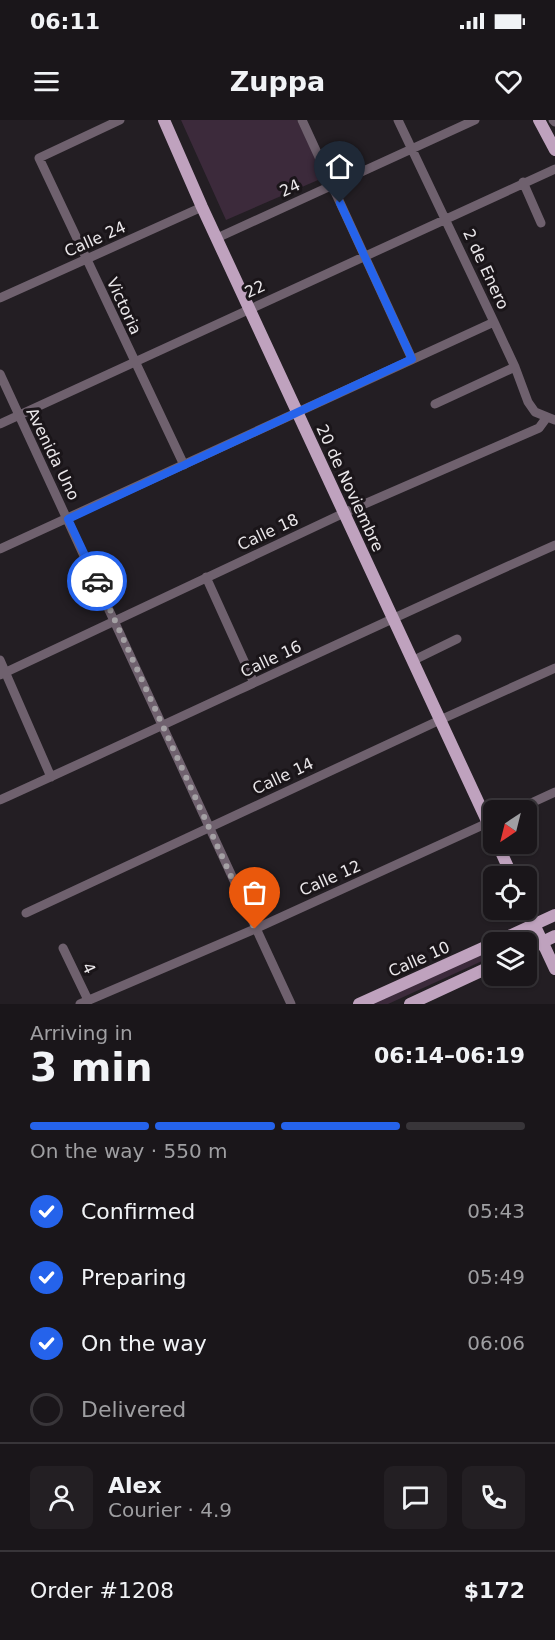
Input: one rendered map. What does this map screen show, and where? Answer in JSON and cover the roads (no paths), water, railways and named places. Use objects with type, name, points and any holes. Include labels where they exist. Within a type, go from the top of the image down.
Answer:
[{"type":"main road","name":"20 de Noviembre","points":[[164,120],[412,661],[483,808]]},
{"type":"main road","points":[[539,120],[555,150]]},
{"type":"main road","name":"Calle 10","points":[[519,932],[555,915]]},
{"type":"main road","points":[[532,920],[555,969]]},
{"type":"main road","points":[[537,945],[555,936]]},
{"type":"main road","name":"Calle 10","points":[[359,1004],[483,948]]},
{"type":"main road","points":[[410,1004],[483,970]]},
{"type":"street","name":"Victoria","points":[[120,120],[39,158],[184,465]]},
{"type":"street","points":[[302,120],[412,359]]},
{"type":"street","name":"2 de Enero","points":[[398,120],[515,367],[528,402],[535,412],[551,419]]},
{"type":"street","name":"24","points":[[217,238],[475,120]]},
{"type":"street","name":"22","points":[[0,424],[555,169]]},
{"type":"street","points":[[523,182],[541,223]]},
{"type":"street","name":"Calle 24","points":[[0,298],[202,207]]},
{"type":"street","points":[[0,549],[494,322]]},
{"type":"street","points":[[435,404],[515,367]]},
{"type":"street","name":"Avenida Uno","points":[[0,374],[291,1004]]},
{"type":"street","name":"Calle 18","points":[[3,674],[344,513],[539,428],[551,419]]},
{"type":"street","name":"Calle 16","points":[[0,800],[254,684],[392,617],[555,545]]},
{"type":"street","points":[[206,577],[254,684]]},
{"type":"street","points":[[412,661],[457,639]]},
{"type":"street","points":[[0,660],[3,674],[51,777]]},
{"type":"street","name":"Calle 14","points":[[26,913],[555,668]]},
{"type":"street","points":[[537,800],[555,792]]},
{"type":"street","name":"Calle 12","points":[[84,1002],[255,929],[483,825]]},
{"type":"street","name":"4","points":[[63,948],[84,1002]]}]
